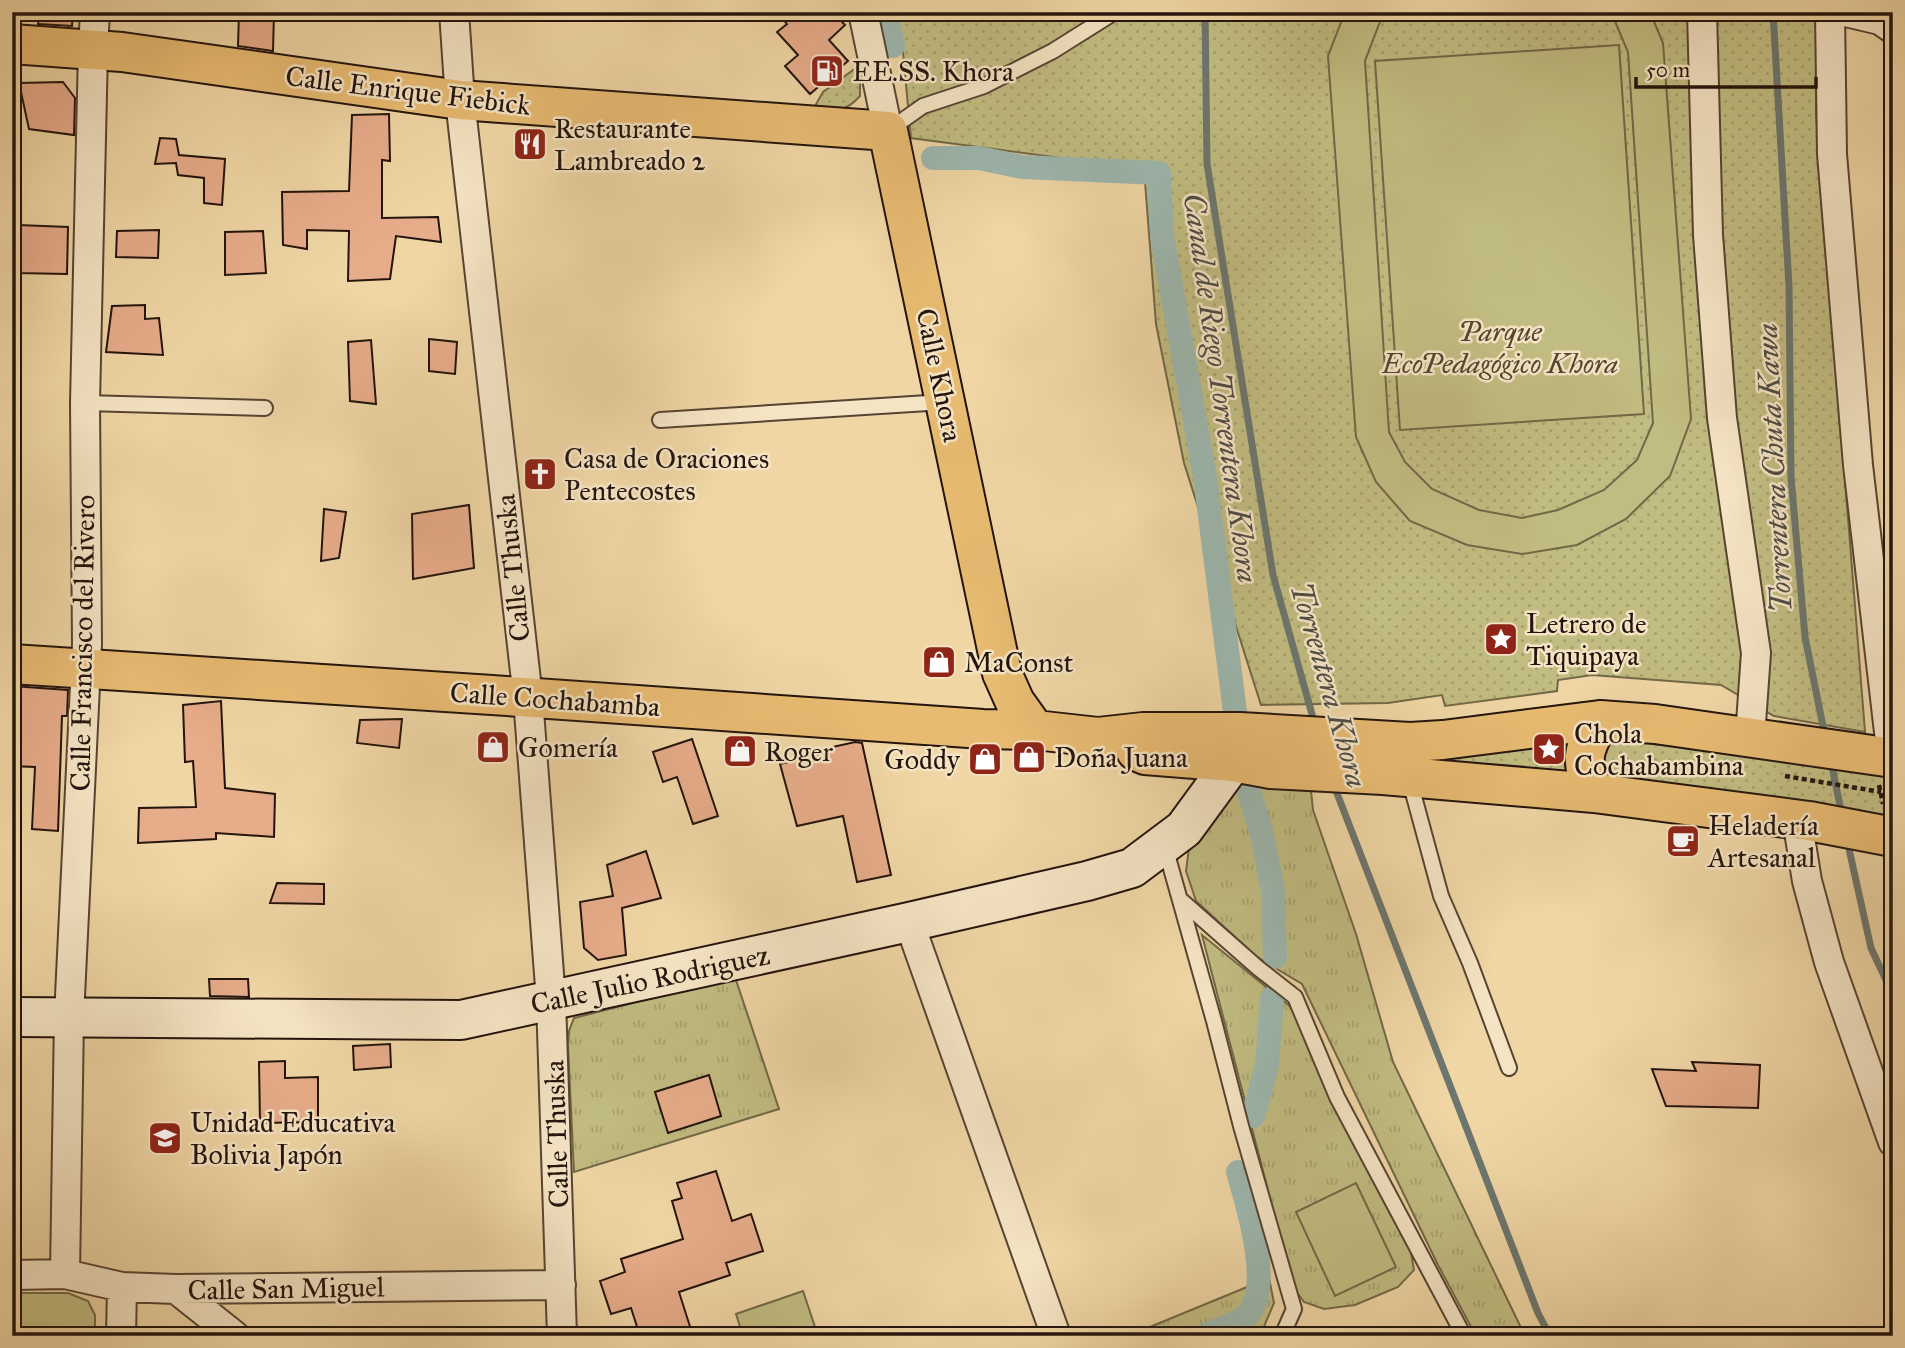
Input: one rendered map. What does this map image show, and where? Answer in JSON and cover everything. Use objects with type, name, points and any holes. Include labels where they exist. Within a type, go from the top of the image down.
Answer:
[{"type":"main road","name":"Calle Enrique Fiebick","points":[[12,44],[94,31],[460,100],[888,131]]},
{"type":"main road","name":"Calle Khora","points":[[888,131],[1002,673],[1015,702],[1035,730]]},
{"type":"main road","name":"Calle Cochabamba","points":[[12,664],[983,729],[1035,730],[1098,737]]},
{"type":"main road","points":[[1594,793],[1583,758],[1586,745],[1600,720]]},
{"type":"main road","points":[[1098,737],[1145,755],[1233,762],[1290,747],[1369,740],[1443,740],[1600,720],[1655,724],[1750,737],[1788,759],[1880,771]]},
{"type":"main road","points":[[1098,737],[1143,732],[1240,732],[1396,776],[1594,793],[1888,829]]},
{"type":"main road","name":"Calle Julio Rodriguez","points":[[12,1017],[461,1020],[909,922],[1132,868],[1184,830],[1233,762]]},
{"type":"street","name":"Calle Thuska","points":[[454,12],[460,100],[528,698],[551,1000],[562,1336]]},
{"type":"street","name":"Calle Khora","points":[[863,12],[888,131]]},
{"type":"street","points":[[1702,12],[1708,235],[1721,418],[1756,653],[1750,737]]},
{"type":"street","points":[[1830,12],[1832,154],[1880,771]]},
{"type":"street","points":[[1846,12],[1880,20],[1893,29]]},
{"type":"street","name":"Calle Francisco del Rivero","points":[[65,1274],[69,1017],[86,669],[85,403],[94,31]]},
{"type":"street","points":[[1803,820],[1807,881],[1829,962],[1893,1142]]},
{"type":"street","points":[[909,922],[1056,1336]]},
{"type":"street","name":"Calle San Miguel","points":[[12,1275],[65,1274],[122,1287],[176,1289],[561,1285]]},
{"type":"street","points":[[121,1336],[122,1287]]},
{"type":"street","points":[[176,1289],[235,1336]]},
{"type":"lane","points":[[888,131],[923,106],[995,80],[1053,51],[1115,12]]},
{"type":"lane","points":[[660,420],[946,402]]},
{"type":"lane","points":[[85,403],[265,408]]},
{"type":"lane","points":[[1396,776],[1509,1068]]},
{"type":"lane","points":[[1165,846],[1294,1309],[1282,1336]]},
{"type":"lane","points":[[1182,901],[1295,997],[1337,1097],[1464,1336]]},
{"type":"path","points":[[1788,759],[1800,780],[1880,771],[1888,829]]},
{"type":"green space","name":"Parque EcoPedagógico Khora","points":[[897,12],[1817,12],[1816,114],[1865,732],[1774,716],[1721,685],[1592,675],[1558,680],[1557,691],[1445,706],[1442,695],[1388,703],[1261,705],[1184,463],[1156,324],[1144,169],[911,138]]},
{"type":"green space","points":[[1345,12],[1387,12],[1381,19],[1365,61],[1389,432],[1405,462],[1432,489],[1479,510],[1522,518],[1558,510],[1604,490],[1637,460],[1653,423],[1628,52],[1611,12],[1650,12],[1663,43],[1691,419],[1670,476],[1626,519],[1577,545],[1522,554],[1467,545],[1410,521],[1376,482],[1356,437],[1328,56]]},
{"type":"green space","points":[[1619,45],[1644,414],[1400,430],[1375,61]]},
{"type":"green space","points":[[856,68],[860,81],[860,96],[855,102],[840,109],[815,106],[823,92]]},
{"type":"green space","points":[[1573,728],[1572,772],[1513,774],[1429,758]]},
{"type":"green space","points":[[1604,737],[1893,765],[1893,823],[1610,775],[1602,764]]},
{"type":"green space","points":[[1235,773],[1310,781],[1313,810],[1356,934],[1393,1062],[1525,1336],[1476,1336],[1438,1265],[1302,984],[1257,957],[1196,901],[1186,871],[1190,840]]},
{"type":"green space","points":[[1202,935],[1292,1008],[1410,1246],[1414,1270],[1398,1287],[1355,1305],[1324,1309],[1304,1302],[1293,1287]]},
{"type":"green space","points":[[735,977],[779,1109],[574,1172],[568,1046],[569,1031],[574,1018]]},
{"type":"green space","points":[[1356,1183],[1396,1267],[1335,1296],[1296,1212]]},
{"type":"green space","points":[[1269,1278],[1274,1303],[1260,1336],[1128,1336]]},
{"type":"green space","points":[[803,1291],[818,1336],[743,1336],[736,1314]]},
{"type":"green space","points":[[12,1293],[68,1293],[88,1301],[95,1315],[95,1336],[12,1336]]},
{"type":"building","points":[[40,12],[73,12],[72,26],[38,24]]},
{"type":"building","points":[[239,12],[274,13],[273,51],[238,46]]},
{"type":"building","points":[[777,12],[833,12],[845,25],[829,40],[848,61],[810,94],[785,66],[798,55],[777,32],[787,24]]},
{"type":"building","points":[[63,82],[75,98],[74,135],[29,129],[19,83]]},
{"type":"building","points":[[389,114],[390,161],[382,160],[382,218],[438,217],[441,242],[396,236],[390,279],[348,281],[349,231],[307,230],[307,249],[283,245],[282,192],[349,191],[352,115]]},
{"type":"building","points":[[160,138],[176,139],[179,155],[225,159],[222,205],[204,203],[204,178],[178,175],[176,163],[155,164]]},
{"type":"building","points":[[18,225],[68,227],[67,274],[16,273]]},
{"type":"building","points":[[159,230],[158,258],[116,257],[117,231]]},
{"type":"building","points":[[263,231],[266,273],[225,275],[225,232]]},
{"type":"building","points":[[145,305],[145,319],[159,318],[163,355],[106,352],[112,306]]},
{"type":"building","points":[[429,339],[457,342],[455,374],[429,371]]},
{"type":"building","points":[[371,340],[376,404],[350,401],[348,342]]},
{"type":"building","points":[[469,505],[474,568],[413,579],[412,514]]},
{"type":"building","points":[[324,509],[346,512],[339,558],[321,561]]},
{"type":"building","points":[[12,686],[68,690],[67,716],[62,716],[58,831],[32,829],[35,767],[12,766]]},
{"type":"building","points":[[221,701],[225,788],[275,794],[274,837],[216,833],[216,839],[138,843],[139,808],[196,807],[193,761],[185,762],[183,705]]},
{"type":"building","points":[[402,719],[399,748],[357,743],[360,720]]},
{"type":"building","points":[[692,739],[718,816],[693,824],[677,777],[663,782],[653,752]]},
{"type":"building","points":[[855,742],[862,743],[891,875],[857,882],[843,816],[797,826],[780,764]]},
{"type":"building","points":[[646,851],[661,898],[622,908],[626,955],[598,960],[584,948],[580,902],[613,896],[607,865]]},
{"type":"building","points":[[277,883],[324,884],[324,904],[270,903]]},
{"type":"building","points":[[209,979],[248,979],[249,997],[210,996]]},
{"type":"building","points":[[390,1044],[391,1067],[354,1070],[353,1046]]},
{"type":"building","points":[[285,1061],[285,1078],[318,1077],[318,1122],[260,1123],[259,1062]]},
{"type":"building","points":[[1692,1062],[1760,1065],[1758,1108],[1666,1106],[1652,1069],[1696,1071]]},
{"type":"building","points":[[709,1075],[721,1116],[668,1133],[655,1092]]},
{"type":"building","points":[[716,1171],[732,1221],[751,1214],[763,1251],[726,1263],[730,1275],[679,1292],[693,1336],[640,1336],[631,1308],[611,1314],[600,1281],[625,1272],[621,1259],[683,1239],[672,1201],[682,1198],[677,1183]]},
{"type":"waterway","name":"Canal de Riego Torrentera Khora","points":[[885,12],[893,46]]},
{"type":"waterway","name":"Torrentera Khora","points":[[1205,12],[1207,164],[1273,575],[1315,725]]},
{"type":"waterway","name":"Torrentera Chuta Kawa","points":[[1773,12],[1789,286],[1791,477],[1805,637],[1825,736]]},
{"type":"waterway","name":"Canal de Riego Torrentera Khora","points":[[933,158],[979,158],[1022,167],[1159,173],[1162,236],[1205,477],[1235,712]]},
{"type":"waterway","name":"Torrentera Chuta Kawa","points":[[1831,762],[1842,815]]},
{"type":"waterway","name":"Torrentera Khora","points":[[1333,783],[1538,1313],[1550,1336]]},
{"type":"waterway","name":"Canal de Riego Torrentera Khora","points":[[1248,788],[1262,835],[1273,891],[1275,957]]},
{"type":"waterway","name":"Torrentera Chuta Kawa","points":[[1847,840],[1871,948],[1893,995]]},
{"type":"waterway","name":"Canal de Riego Torrentera Khora","points":[[1253,1116],[1267,1066],[1272,998]]},
{"type":"waterway","name":"Canal de Riego Torrentera Khora","points":[[1204,1336],[1244,1318],[1253,1306],[1258,1290],[1256,1248],[1238,1172]]},
{"type":"place","name":"EE.SS. Khora","points":[[827,71]]},
{"type":"place","name":"Restaurante Lambreado 2","points":[[530,144]]},
{"type":"place","name":"Casa de Oraciones Pentecostes","points":[[540,474]]},
{"type":"place","name":"Letrero de Tiquipaya","points":[[1501,639]]},
{"type":"place","name":"MaConst","points":[[939,662]]},
{"type":"place","name":"Gomería","points":[[493,747]]},
{"type":"place","name":"Chola Cochabambina","points":[[1549,749]]},
{"type":"place","name":"Roger","points":[[740,751]]},
{"type":"place","name":"Doña Juana","points":[[1029,757]]},
{"type":"place","name":"Goddy","points":[[985,759]]},
{"type":"place","name":"Heladería Artesanal","points":[[1683,841]]},
{"type":"place","name":"Unidad Educativa Bolivia Japón","points":[[165,1138]]}]
